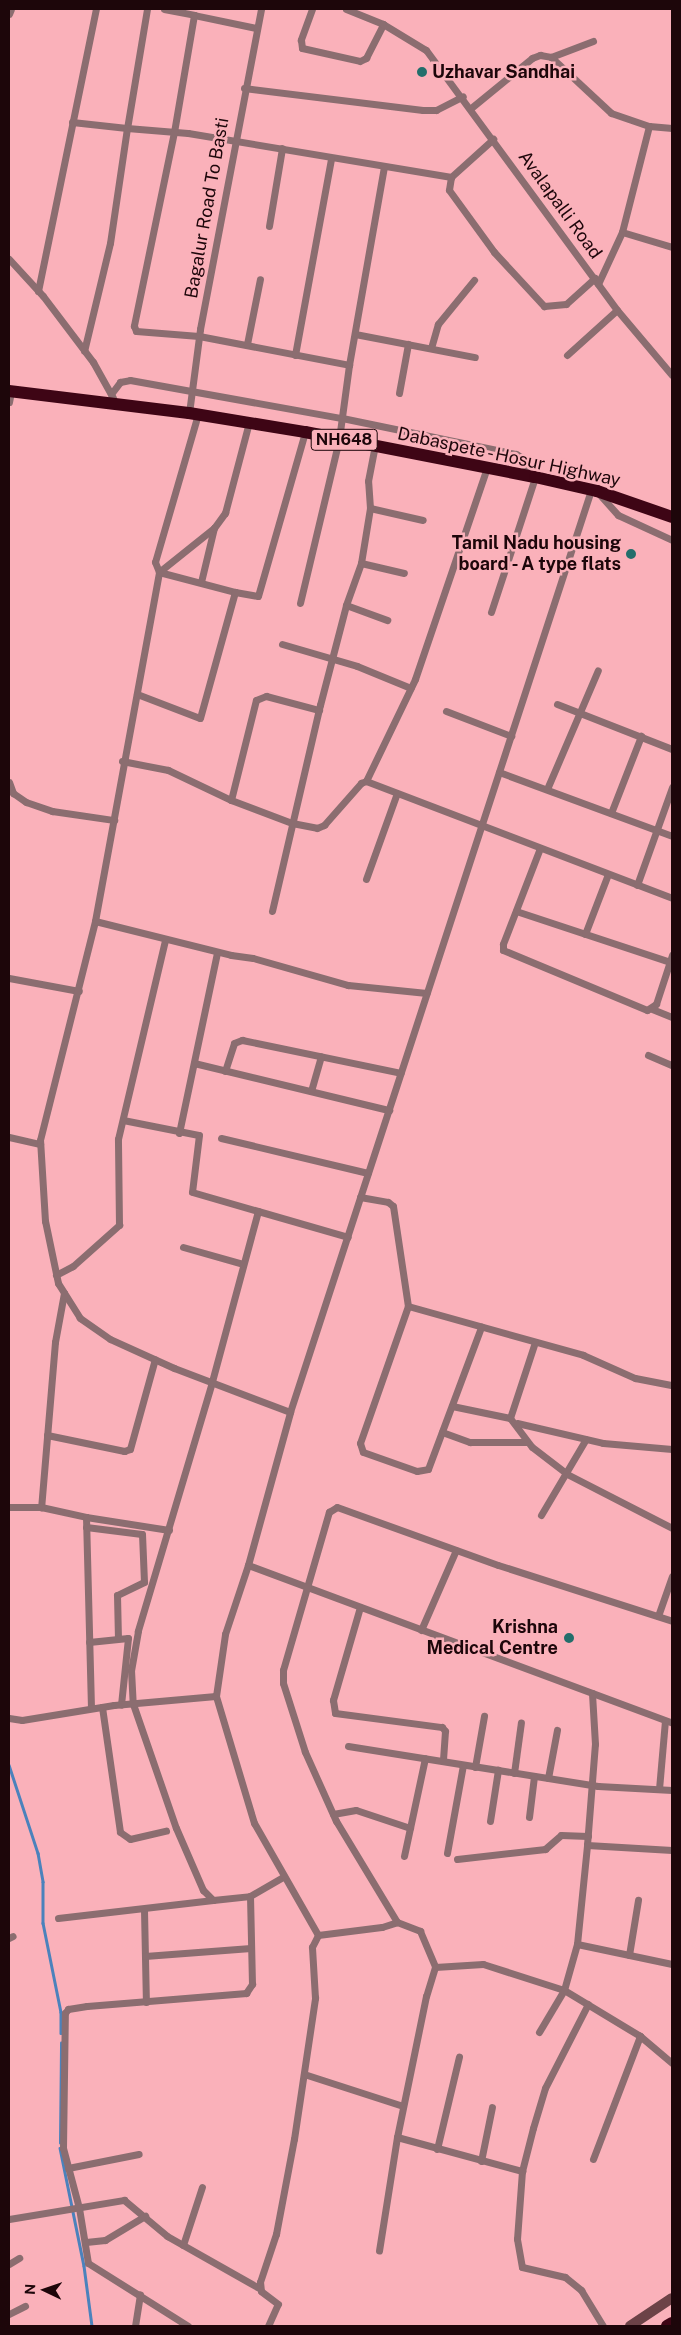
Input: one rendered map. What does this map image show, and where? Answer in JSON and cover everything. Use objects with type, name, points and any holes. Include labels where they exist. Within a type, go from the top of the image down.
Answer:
[{"type":"highway","name":"Dabaspete - Hosur Highway","points":[[10,395],[114,399],[305,432],[532,476],[594,490],[672,517]]},
{"type":"highway","points":[[667,2326],[672,2323]]},
{"type":"street","points":[[9,14],[11,9]]},
{"type":"street","points":[[38,291],[96,9]]},
{"type":"street","points":[[84,351],[110,243],[127,128],[148,9]]},
{"type":"street","points":[[164,9],[256,28]]},
{"type":"street","name":"Bagalur Road To Basti","points":[[261,9],[234,140],[199,336],[192,390],[193,414],[155,562],[158,572],[122,761],[114,820],[95,921],[40,1144],[45,1221],[56,1275],[64,1293],[80,1318],[110,1339],[155,1359],[290,1412]]},
{"type":"street","points":[[312,9],[301,40],[302,48],[360,61],[366,58],[383,24],[346,9]]},
{"type":"street","points":[[194,15],[174,132],[134,326],[136,331],[199,336],[349,365]]},
{"type":"street","name":"Avalapalli Road","points":[[383,24],[426,50],[463,96],[618,310],[672,375]]},
{"type":"street","points":[[471,108],[532,58],[540,55],[551,57],[593,41]]},
{"type":"street","points":[[551,57],[611,113],[650,126],[672,128]]},
{"type":"street","points":[[244,88],[423,110],[436,110],[463,96]]},
{"type":"street","points":[[72,122],[234,140],[331,159],[450,177]]},
{"type":"street","points":[[493,139],[450,177],[449,190],[488,245],[530,295],[544,306],[566,304],[597,281],[622,232],[650,126]]},
{"type":"street","points":[[269,226],[282,148]]},
{"type":"street","points":[[294,355],[331,159]]},
{"type":"street","points":[[300,603],[339,439],[349,365],[384,167]]},
{"type":"street","points":[[622,232],[672,247]]},
{"type":"street","points":[[9,259],[38,291],[84,351],[114,399]]},
{"type":"street","points":[[247,344],[260,280]]},
{"type":"street","points":[[430,348],[438,324],[474,280]]},
{"type":"street","points":[[566,355],[618,310]]},
{"type":"street","points":[[355,334],[475,357]]},
{"type":"street","points":[[399,393],[408,344]]},
{"type":"street","points":[[114,399],[120,382],[130,380],[342,418],[516,454],[521,457],[532,476],[491,612]]},
{"type":"street","points":[[158,572],[214,528],[225,513],[249,422]]},
{"type":"street","points":[[158,572],[258,596],[305,432]]},
{"type":"street","points":[[272,911],[319,710],[346,605],[361,563],[370,508],[368,481],[375,446]]},
{"type":"street","points":[[122,761],[168,770],[231,800],[292,823],[321,827],[361,783],[366,781],[411,688],[487,467]]},
{"type":"street","points":[[318,1936],[254,1824],[216,1696],[225,1634],[248,1565],[290,1412],[510,736],[594,490],[618,515],[672,540]]},
{"type":"street","points":[[370,508],[423,520]]},
{"type":"street","points":[[200,582],[214,528]]},
{"type":"street","points":[[361,563],[404,573]]},
{"type":"street","points":[[136,694],[200,718],[235,592]]},
{"type":"street","points":[[346,605],[387,620]]},
{"type":"street","points":[[282,644],[411,688]]},
{"type":"street","points":[[547,789],[598,670]]},
{"type":"street","points":[[231,800],[256,700],[266,696],[319,710]]},
{"type":"street","points":[[557,704],[672,749]]},
{"type":"street","points":[[446,711],[510,736]]},
{"type":"street","points":[[611,813],[641,736]]},
{"type":"street","points":[[499,772],[672,836]]},
{"type":"street","points":[[366,781],[672,898]]},
{"type":"street","points":[[9,782],[13,793],[26,802],[52,811],[114,820]]},
{"type":"street","points":[[637,885],[672,787]]},
{"type":"street","points":[[366,879],[397,793]]},
{"type":"street","points":[[540,848],[503,944],[503,950],[510,956],[647,1010],[652,1009],[672,1017]]},
{"type":"street","points":[[585,934],[608,874]]},
{"type":"street","points":[[516,911],[585,934],[671,959],[652,1009]]},
{"type":"street","points":[[95,921],[165,940],[253,958],[348,985],[427,993]]},
{"type":"street","points":[[56,1275],[73,1266],[119,1225],[118,1139],[165,940]]},
{"type":"street","points":[[179,1133],[217,952]]},
{"type":"street","points":[[9,978],[79,991]]},
{"type":"street","points":[[225,1071],[237,1040],[401,1073]]},
{"type":"street","points":[[648,1055],[672,1065]]},
{"type":"street","points":[[311,1091],[321,1056]]},
{"type":"street","points":[[194,1063],[389,1110]]},
{"type":"street","points":[[123,1120],[199,1136],[192,1192],[348,1237]]},
{"type":"street","points":[[9,1137],[40,1144]]},
{"type":"street","points":[[221,1138],[368,1173]]},
{"type":"street","points":[[360,1197],[388,1202],[393,1206],[408,1306],[361,1448],[363,1452],[423,1472],[428,1468],[481,1327]]},
{"type":"street","points":[[213,1900],[203,1890],[176,1828],[133,1704],[131,1670],[136,1641],[212,1382],[258,1211]]},
{"type":"street","points":[[183,1246],[243,1264]]},
{"type":"street","points":[[41,1507],[55,1342],[64,1293]]},
{"type":"street","points":[[408,1306],[596,1360],[635,1378],[672,1385]]},
{"type":"street","points":[[510,1418],[535,1342]]},
{"type":"street","points":[[47,1435],[124,1451],[130,1449],[155,1359]]},
{"type":"street","points":[[452,1406],[510,1418],[517,1424],[527,1442],[567,1474],[672,1528]]},
{"type":"street","points":[[517,1424],[586,1439],[672,1448]]},
{"type":"street","points":[[442,1432],[470,1442],[527,1442]]},
{"type":"street","points":[[541,1515],[586,1439]]},
{"type":"street","points":[[9,1507],[41,1507],[86,1517],[169,1530]]},
{"type":"street","points":[[379,2251],[403,2106],[426,1996],[435,1967],[420,1931],[398,1922],[333,1814],[305,1752],[283,1683],[283,1670],[305,1587],[329,1512],[337,1507],[456,1550],[672,1621]]},
{"type":"street","points":[[86,1517],[92,1708]]},
{"type":"street","points":[[86,1528],[142,1534],[144,1582],[117,1595],[118,1638]]},
{"type":"street","points":[[422,1630],[456,1550]]},
{"type":"street","points":[[248,1565],[669,1722],[658,1789]]},
{"type":"street","points":[[658,1616],[672,1576]]},
{"type":"street","points":[[360,1607],[333,1700],[335,1713],[442,1727],[445,1731],[443,1762]]},
{"type":"street","points":[[89,1642],[118,1638],[128,1640],[121,1705]]},
{"type":"street","points":[[539,2032],[564,1990],[577,1944],[588,1836],[590,1785],[596,1744],[592,1694]]},
{"type":"street","points":[[9,1718],[22,1720],[92,1708],[216,1696]]},
{"type":"street","points":[[102,1707],[120,1832],[130,1839],[166,1831]]},
{"type":"street","points":[[475,1767],[484,1716]]},
{"type":"street","points":[[514,1773],[521,1722]]},
{"type":"street","points":[[548,1778],[557,1730]]},
{"type":"street","points":[[348,1746],[590,1785],[672,1790]]},
{"type":"street","points":[[404,1856],[425,1758]]},
{"type":"street","points":[[447,1853],[462,1764]]},
{"type":"street","points":[[490,1821],[498,1770]]},
{"type":"street","points":[[529,1817],[534,1776]]},
{"type":"street","points":[[333,1814],[356,1810],[410,1828]]},
{"type":"street","points":[[457,1859],[542,1850],[561,1835],[588,1836]]},
{"type":"street","points":[[587,1845],[672,1850]]},
{"type":"street","points":[[58,1918],[144,1910],[250,1896],[284,1876]]},
{"type":"street","points":[[188,2326],[88,2263],[86,2242],[62,2139],[65,2013],[68,2009],[87,2006],[246,1993],[252,1984],[250,1896]]},
{"type":"street","points":[[629,1955],[638,1900]]},
{"type":"street","points":[[144,1910],[146,2002]]},
{"type":"street","points":[[318,1936],[382,1927],[398,1922]]},
{"type":"street","points":[[259,2288],[276,2234],[304,2074],[316,1989],[312,1947],[318,1936]]},
{"type":"street","points":[[577,1944],[672,1964]]},
{"type":"street","points":[[145,1956],[251,1948]]},
{"type":"street","points":[[435,1967],[483,1964],[564,1990],[640,2036],[672,2063]]},
{"type":"street","points":[[588,2004],[545,2088],[522,2172],[517,2239],[522,2268],[565,2277],[581,2290],[603,2326]]},
{"type":"street","points":[[593,2159],[640,2036]]},
{"type":"street","points":[[437,2149],[459,2057]]},
{"type":"street","points":[[304,2074],[403,2106]]},
{"type":"street","points":[[481,2161],[492,2107]]},
{"type":"street","points":[[397,2137],[522,2172]]},
{"type":"street","points":[[68,2168],[139,2154]]},
{"type":"street","points":[[183,2245],[202,2187]]},
{"type":"street","points":[[9,2220],[124,2200],[183,2245],[259,2288],[278,2304],[268,2326]]},
{"type":"street","points":[[86,2242],[105,2240],[145,2216]]},
{"type":"street","points":[[9,2264],[19,2258]]},
{"type":"street","points":[[135,2326],[140,2294]]},
{"type":"street","points":[[630,2326],[672,2298]]},
{"type":"street","points":[[9,2314],[25,2306]]},
{"type":"waterway","points":[[9,1765],[38,1853],[43,1882],[43,1923],[61,2012],[61,2033]]},
{"type":"waterway","points":[[60,2143],[61,2043]]},
{"type":"waterway","points":[[60,2148],[84,2266],[92,2326]]},
{"type":"place","name":"Uzhavar Sandhai","points":[[422,72]]},
{"type":"place","name":"Tamil Nadu housing board - A type flats","points":[[631,554]]},
{"type":"place","name":"Krishna Medical Centre","points":[[569,1638]]}]
